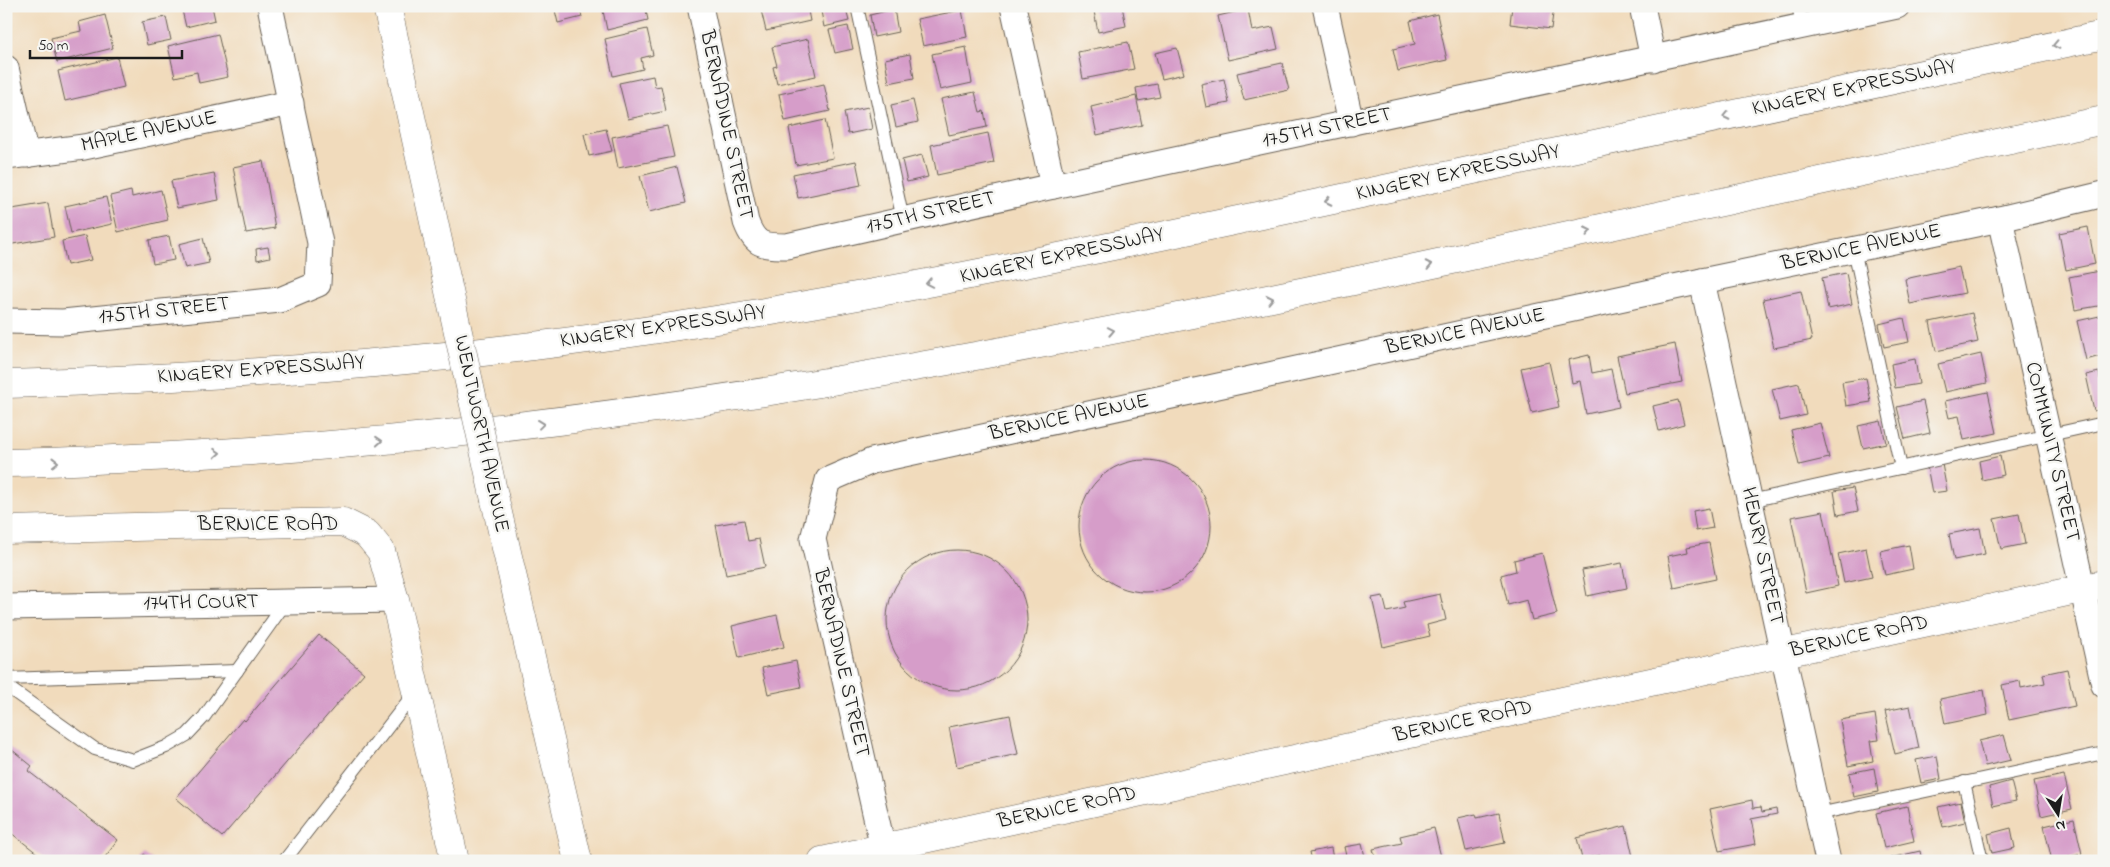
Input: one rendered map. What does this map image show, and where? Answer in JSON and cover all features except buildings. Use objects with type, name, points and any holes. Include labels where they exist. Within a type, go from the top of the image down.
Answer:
[{"type":"main road","name":"WENTWORTH AVENUE","points":[[387,6],[495,500],[578,861]]},
{"type":"main road","name":"KINGERY EXPRESSWAY","points":[[6,384],[158,378],[304,368],[506,350],[675,327],[840,300],[1053,259],[2104,35]]},
{"type":"main road","points":[[6,463],[158,457],[406,439],[601,417],[785,390],[910,369],[1208,312],[2104,120]]},
{"type":"main road","name":"BERNICE ROAD","points":[[6,530],[343,522],[367,534],[381,551],[395,600],[455,861]]},
{"type":"main road","name":"BERNICE ROAD","points":[[822,861],[2093,586]]},
{"type":"street","points":[[270,6],[291,103]]},
{"type":"street","name":"BERNADINE STREET","points":[[700,6],[746,222],[750,234],[758,242]]},
{"type":"street","points":[[1013,6],[1053,186]]},
{"type":"street","points":[[1325,6],[1352,123]]},
{"type":"street","points":[[1642,6],[1653,59]]},
{"type":"street","name":"175TH STREET","points":[[758,242],[768,246],[786,246],[1053,186],[1653,59],[1801,16],[1898,6]]},
{"type":"street","points":[[6,68],[16,156]]},
{"type":"street","name":"MAPLE AVENUE","points":[[16,156],[84,147],[291,103]]},
{"type":"street","name":"175TH STREET","points":[[6,321],[63,322],[280,300],[318,284],[320,243],[291,103]]},
{"type":"street","name":"BERNICE AVENUE","points":[[828,480],[872,461],[1702,281],[2000,219],[2104,194]]},
{"type":"street","name":"COMMUNITY STREET","points":[[2000,219],[2048,435],[2093,586],[2104,685]]},
{"type":"street","name":"HENRY STREET","points":[[1702,281],[1828,861]]},
{"type":"street","name":"BERNADINE STREET","points":[[828,480],[813,539],[883,848]]},
{"type":"street","name":"174TH COURT","points":[[6,607],[395,600]]},
{"type":"lane","points":[[857,6],[903,220]]},
{"type":"lane","points":[[1854,249],[1901,468]]},
{"type":"lane","points":[[1750,501],[2104,422]]},
{"type":"lane","points":[[6,686],[95,749],[133,760],[166,747],[187,734],[204,717],[286,602]]},
{"type":"lane","points":[[6,679],[237,671]]},
{"type":"lane","points":[[284,861],[416,690]]},
{"type":"lane","points":[[1818,814],[2104,753]]},
{"type":"lane","points":[[1964,782],[1982,861]]}]
